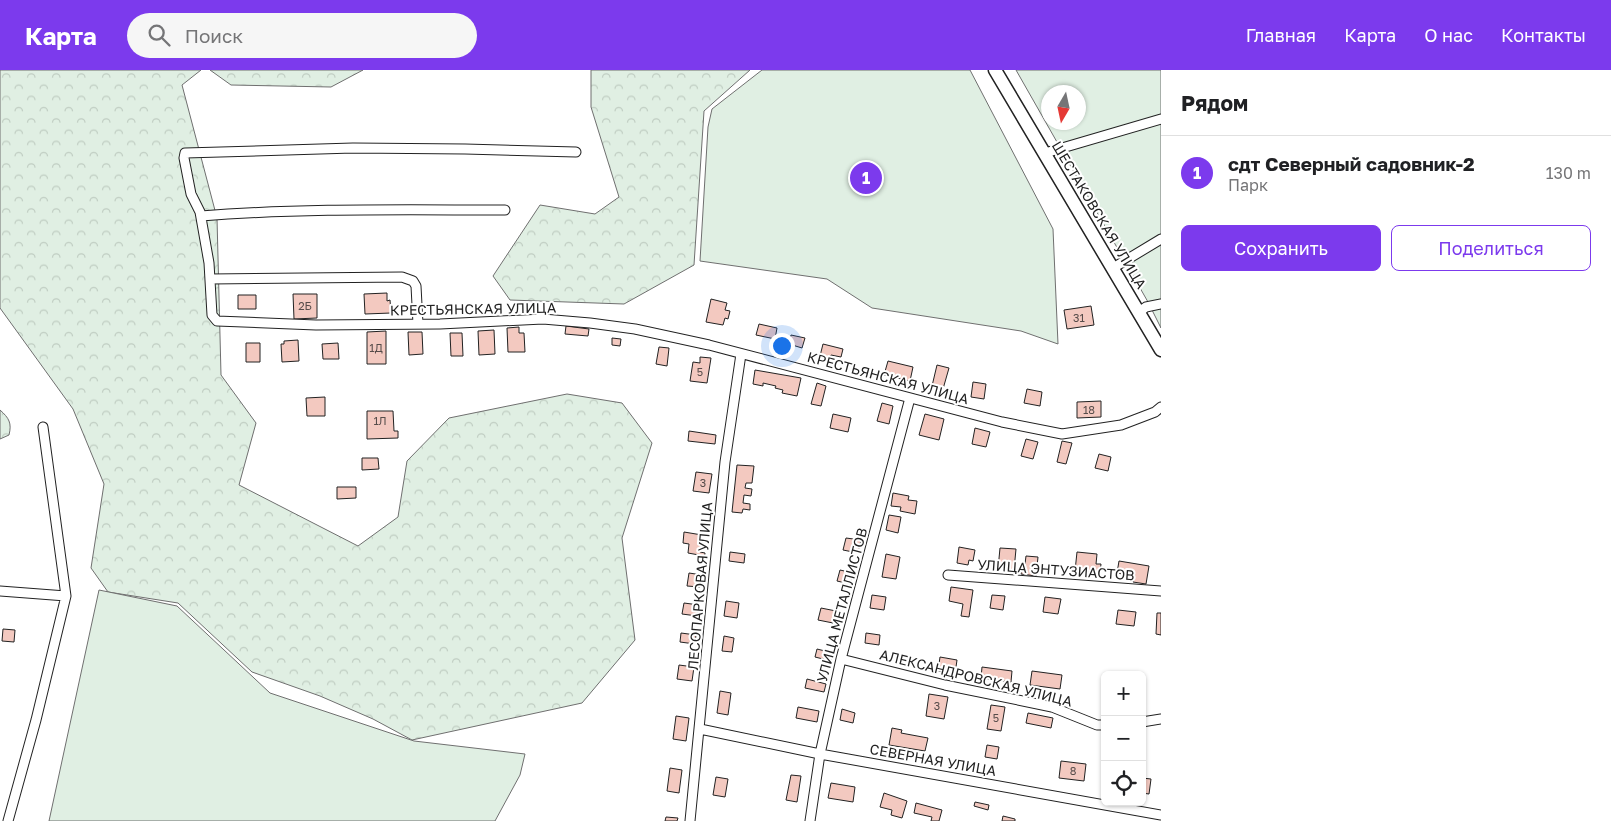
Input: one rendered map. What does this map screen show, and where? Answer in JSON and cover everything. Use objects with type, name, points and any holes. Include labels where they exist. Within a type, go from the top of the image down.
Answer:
[{"type":"main road","name":"ШЕСТАКОВСКАЯ УЛИЦА","points":[[995,70],[1161,350]]},
{"type":"street","points":[[1045,153],[1161,119]]},
{"type":"street","points":[[418,324],[416,286],[413,281],[402,277],[210,278],[201,216],[191,194],[184,158],[185,154],[353,148],[576,152]]},
{"type":"street","points":[[201,216],[235,213],[384,210],[505,210]]},
{"type":"street","points":[[1113,268],[1161,239]]},
{"type":"street","name":"КРЕСТЬЯНСКАЯ УЛИЦА","points":[[210,278],[212,315],[217,321],[316,325],[418,324],[542,319],[635,329],[740,354],[1002,422],[1062,434],[1121,425],[1155,412],[1161,407]]},
{"type":"street","points":[[1139,312],[1146,307],[1161,304]]},
{"type":"street","name":"ЛЕСОПАРКОВАЯ УЛИЦА","points":[[690,821],[725,462],[740,354]]},
{"type":"street","name":"УЛИЦА МЕТАЛЛИСТОВ","points":[[810,821],[820,754],[841,659],[910,398]]},
{"type":"street","points":[[8,821],[36,720],[66,596],[43,427]]},
{"type":"street","name":"УЛИЦА ЭНТУЗИАСТОВ","points":[[948,575],[1161,591]]},
{"type":"street","points":[[0,591],[66,596]]},
{"type":"street","name":"АЛЕКСАНДРОВСКАЯ УЛИЦА","points":[[841,659],[945,685],[1052,708],[1101,725]]},
{"type":"street","points":[[1146,721],[1161,719]]},
{"type":"street","name":"СЕВЕРНАЯ УЛИЦА","points":[[700,729],[820,754],[1161,815]]},
{"type":"green space","points":[[0,70],[201,70],[182,85],[217,218],[221,375],[256,423],[239,485],[358,546],[398,517],[407,461],[449,418],[567,394],[622,403],[652,443],[622,538],[635,640],[582,703],[412,740],[373,719],[320,696],[252,672],[178,603],[108,592],[91,568],[104,484],[73,409],[0,308]]},
{"type":"green space","points":[[210,70],[363,70],[331,87],[231,85]]},
{"type":"green space","points":[[591,70],[750,70],[704,111],[694,265],[624,304],[510,300],[493,276],[540,205],[595,214],[619,197],[591,107]]},
{"type":"green space","points":[[762,70],[970,70],[1053,229],[1058,344],[1021,331],[872,308],[827,279],[700,261],[708,127],[712,109]]},
{"type":"green space","points":[[1016,70],[1161,70],[1161,328],[1050,130],[1086,130],[1086,85],[1041,85],[1041,114]]},
{"type":"green space","points":[[0,410],[8,418],[10,427],[9,435],[0,439]]},
{"type":"green space","points":[[99,590],[177,606],[270,693],[414,741],[525,754],[520,775],[495,821],[49,821]]},
{"type":"building","points":[[387,293],[387,301],[390,300],[391,313],[365,314],[364,294]]},
{"type":"building","points":[[293,294],[317,294],[317,318],[294,319]]},
{"type":"building","points":[[238,295],[256,295],[256,309],[238,309]]},
{"type":"building","points":[[711,299],[727,303],[725,310],[730,311],[728,319],[725,318],[723,325],[706,322]]},
{"type":"building","points":[[1091,306],[1094,325],[1067,329],[1064,310]]},
{"type":"building","points":[[759,324],[777,328],[775,339],[756,335]]},
{"type":"building","points":[[566,326],[589,329],[588,336],[565,334]]},
{"type":"building","points":[[519,327],[519,333],[524,333],[525,352],[508,352],[507,328]]},
{"type":"building","points":[[494,330],[495,354],[479,355],[478,331]]},
{"type":"building","points":[[386,331],[386,364],[367,364],[367,332]]},
{"type":"building","points":[[408,332],[422,332],[423,354],[409,355]]},
{"type":"building","points":[[450,333],[462,333],[463,356],[451,356]]},
{"type":"building","points":[[791,335],[805,338],[802,348],[789,344]]},
{"type":"building","points":[[612,338],[621,339],[620,346],[612,345]]},
{"type":"building","points":[[298,340],[299,361],[282,362],[281,344],[284,344],[284,341]]},
{"type":"building","points":[[246,343],[260,343],[260,362],[246,362]]},
{"type":"building","points":[[338,343],[339,359],[323,359],[322,344]]},
{"type":"building","points":[[823,344],[843,349],[841,357],[831,355],[830,359],[820,356]]},
{"type":"building","points":[[659,347],[669,348],[667,366],[656,364]]},
{"type":"building","points":[[700,357],[711,358],[707,383],[690,381],[693,362],[700,363]]},
{"type":"building","points":[[888,361],[913,367],[910,381],[884,375]]},
{"type":"building","points":[[937,365],[949,368],[943,389],[932,386]]},
{"type":"building","points":[[755,370],[801,378],[797,396],[782,393],[783,390],[775,388],[776,386],[763,383],[763,386],[753,384]]},
{"type":"building","points":[[973,382],[986,384],[984,399],[971,397]]},
{"type":"building","points":[[817,383],[826,386],[821,406],[811,404]]},
{"type":"building","points":[[1027,389],[1042,392],[1040,406],[1024,403]]},
{"type":"building","points":[[325,397],[325,416],[307,416],[306,398]]},
{"type":"building","points":[[1101,401],[1101,417],[1077,418],[1077,402]]},
{"type":"building","points":[[882,403],[893,406],[889,424],[877,421]]},
{"type":"building","points":[[367,411],[393,411],[394,431],[398,431],[398,438],[367,439]]},
{"type":"building","points":[[833,414],[851,418],[848,432],[830,428]]},
{"type":"building","points":[[925,414],[944,419],[939,440],[919,435]]},
{"type":"building","points":[[975,428],[990,432],[986,447],[972,444]]},
{"type":"building","points":[[689,431],[716,435],[715,444],[688,441]]},
{"type":"building","points":[[1026,439],[1038,442],[1033,459],[1021,456]]},
{"type":"building","points":[[1062,441],[1072,443],[1066,464],[1057,462]]},
{"type":"building","points":[[1099,454],[1111,457],[1108,471],[1095,468]]},
{"type":"building","points":[[362,458],[378,458],[379,469],[362,470]]},
{"type":"building","points":[[737,465],[754,466],[752,483],[746,483],[745,488],[752,489],[751,496],[744,495],[743,503],[750,504],[750,510],[743,509],[742,513],[732,512]]},
{"type":"building","points":[[696,472],[712,474],[709,493],[693,491]]},
{"type":"building","points":[[337,487],[356,487],[356,498],[337,499]]},
{"type":"building","points":[[893,493],[909,496],[908,500],[917,501],[915,514],[900,511],[901,507],[891,506]]},
{"type":"building","points":[[889,515],[901,517],[898,533],[886,530]]},
{"type":"building","points":[[684,532],[702,535],[700,552],[705,553],[704,562],[698,561],[699,555],[688,553],[689,544],[683,543]]},
{"type":"building","points":[[846,538],[861,540],[858,553],[843,550]]},
{"type":"building","points":[[959,547],[975,550],[973,561],[969,560],[968,565],[957,563]]},
{"type":"building","points":[[1000,548],[1016,549],[1014,570],[998,569]]},
{"type":"building","points":[[730,552],[745,554],[744,563],[729,561]]},
{"type":"building","points":[[1077,552],[1097,554],[1096,564],[1101,564],[1100,573],[1075,571]]},
{"type":"building","points":[[886,554],[900,557],[896,579],[882,577]]},
{"type":"building","points":[[1026,556],[1038,557],[1036,576],[1021,574],[1022,563],[1025,564]]},
{"type":"building","points":[[1119,561],[1149,566],[1146,584],[1133,582],[1134,576],[1117,573]]},
{"type":"building","points":[[840,570],[853,573],[850,584],[837,581]]},
{"type":"building","points":[[689,573],[702,575],[700,587],[687,586]]},
{"type":"building","points":[[951,587],[973,590],[969,617],[961,616],[963,604],[949,601]]},
{"type":"building","points":[[872,595],[886,597],[884,610],[870,608]]},
{"type":"building","points":[[992,595],[1005,596],[1003,610],[990,608]]},
{"type":"building","points":[[1045,597],[1061,599],[1058,614],[1043,612]]},
{"type":"building","points":[[726,601],[739,603],[737,618],[724,616]]},
{"type":"building","points":[[684,603],[699,605],[697,616],[682,614]]},
{"type":"building","points":[[821,608],[836,611],[833,623],[818,620]]},
{"type":"building","points":[[1118,610],[1136,612],[1134,626],[1116,624]]},
{"type":"building","points":[[1157,613],[1161,613],[1161,635],[1156,634]]},
{"type":"building","points":[[3,629],[15,630],[14,642],[2,641]]},
{"type":"building","points":[[681,633],[696,635],[695,644],[680,642]]},
{"type":"building","points":[[866,633],[880,635],[879,645],[865,643]]},
{"type":"building","points":[[724,636],[734,638],[732,652],[722,651]]},
{"type":"building","points":[[817,649],[833,653],[831,661],[815,657]]},
{"type":"building","points":[[940,657],[957,660],[955,674],[938,671]]},
{"type":"building","points":[[679,665],[694,667],[692,681],[677,679]]},
{"type":"building","points":[[982,667],[1012,671],[1011,682],[981,678]]},
{"type":"building","points":[[1032,671],[1062,675],[1060,689],[1030,685]]},
{"type":"building","points":[[807,679],[826,684],[824,692],[805,688]]},
{"type":"building","points":[[720,691],[731,693],[728,715],[717,713]]},
{"type":"building","points":[[929,694],[948,697],[944,719],[926,716]]},
{"type":"building","points":[[991,705],[1005,707],[1001,731],[987,729]]},
{"type":"building","points":[[798,707],[819,711],[817,722],[796,718]]},
{"type":"building","points":[[842,709],[855,713],[853,723],[840,720]]},
{"type":"building","points":[[1028,713],[1053,718],[1051,728],[1026,723]]},
{"type":"building","points":[[676,716],[689,718],[686,741],[673,739]]},
{"type":"building","points":[[892,728],[902,730],[901,733],[928,738],[925,751],[889,745]]},
{"type":"building","points":[[987,745],[999,747],[997,759],[985,757]]},
{"type":"building","points":[[1061,761],[1086,764],[1084,781],[1059,778]]},
{"type":"building","points":[[670,768],[682,770],[679,793],[667,791]]},
{"type":"building","points":[[791,775],[801,776],[797,802],[786,800]]},
{"type":"building","points":[[716,777],[728,779],[725,797],[713,795]]},
{"type":"building","points":[[1146,778],[1151,779],[1149,794],[1146,794]]},
{"type":"building","points":[[831,783],[855,787],[853,802],[828,798]]},
{"type":"building","points":[[884,793],[907,801],[902,818],[891,815],[892,810],[880,807]]},
{"type":"building","points":[[975,802],[989,805],[988,810],[974,806]]},
{"type":"building","points":[[916,803],[942,810],[939,821],[931,821],[932,817],[914,813]]},
{"type":"building","points":[[1003,816],[1015,819],[1015,821],[1002,821]]},
{"type":"building","points":[[666,817],[678,818],[677,821],[665,821]]},
{"type":"place","name":"сдт Северный садовник-2","points":[[866,178]]}]
